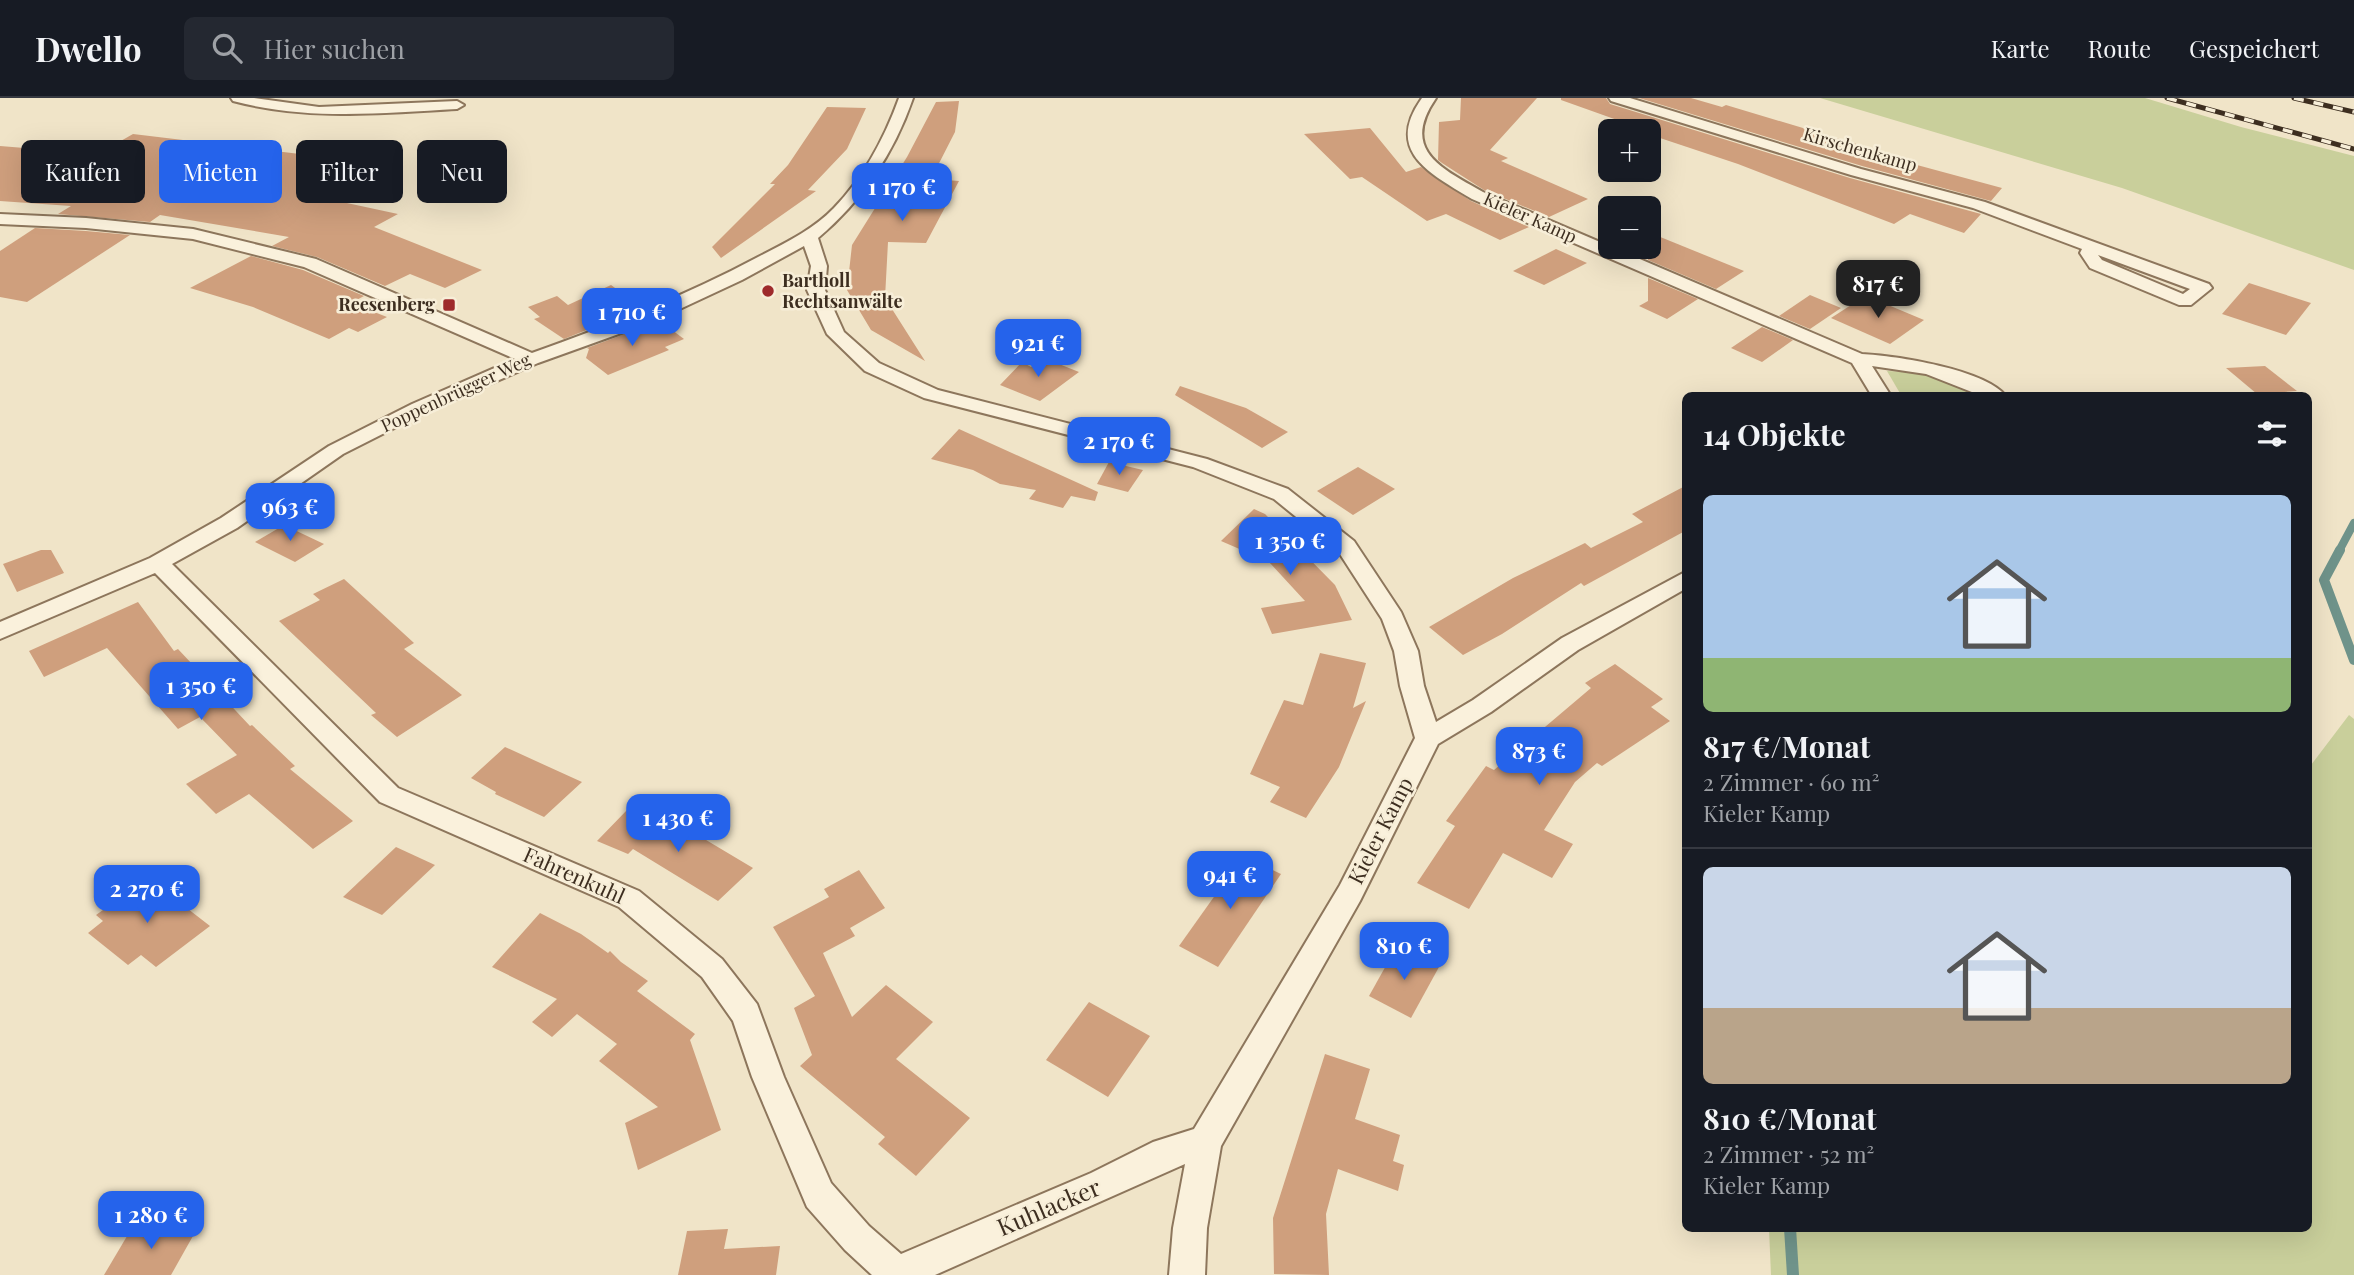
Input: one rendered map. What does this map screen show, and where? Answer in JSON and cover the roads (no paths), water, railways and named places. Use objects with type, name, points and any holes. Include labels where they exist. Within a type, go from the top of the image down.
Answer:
[{"type":"street","points":[[238,98],[261,106],[297,111],[457,105]]},
{"type":"street","name":"Poppenbrügger Weg","points":[[0,631],[158,563],[229,523],[337,450],[419,408],[531,359],[646,318],[736,276],[809,237],[840,211],[868,173],[894,131],[906,98]]},
{"type":"street","name":"Kieler Kamp","points":[[1429,98],[1417,114],[1412,135],[1417,148],[1428,162],[1459,185],[1518,214],[1859,359],[1897,362],[1938,370],[1977,384],[1990,392]]},
{"type":"street","name":"Kirschenkamp","points":[[1616,98],[1856,172],[1979,205],[2091,246],[2191,283],[2203,288],[2185,301],[2095,264],[2088,253],[2091,246]]},
{"type":"street","points":[[0,219],[86,223],[192,234],[310,264],[531,359]]},
{"type":"street","points":[[809,237],[819,266],[816,290],[836,334],[872,367],[931,394],[1212,467],[1281,494],[1346,546],[1393,618],[1406,651],[1412,686],[1428,738],[1482,706],[1570,644],[1682,581]]},
{"type":"street","points":[[1859,359],[1880,392]]},
{"type":"street","name":"Fahrenkuhl","points":[[158,563],[389,795],[629,899],[712,968],[746,1014],[768,1077],[819,1195],[857,1238],[895,1274]]},
{"type":"street","name":"Kieler Kamp","points":[[1187,1275],[1190,1228],[1205,1142],[1350,893],[1428,738]]},
{"type":"street","name":"Kuhlacker","points":[[895,1274],[1103,1185],[1165,1153],[1205,1142]]},
{"type":"waterway","points":[[2339,551],[2354,523]]},
{"type":"waterway","points":[[2340,550],[2324,580],[2354,660]]},
{"type":"waterway","points":[[1790,1232],[1793,1275]]},
{"type":"railway","points":[[2167,98],[2354,149]]},
{"type":"railway","points":[[2294,98],[2354,112]]},
{"type":"place","name":"Bartholl Rechtsanwälte","points":[[768,291]]},
{"type":"place","name":"Reesenberg","points":[[449,305]]}]
